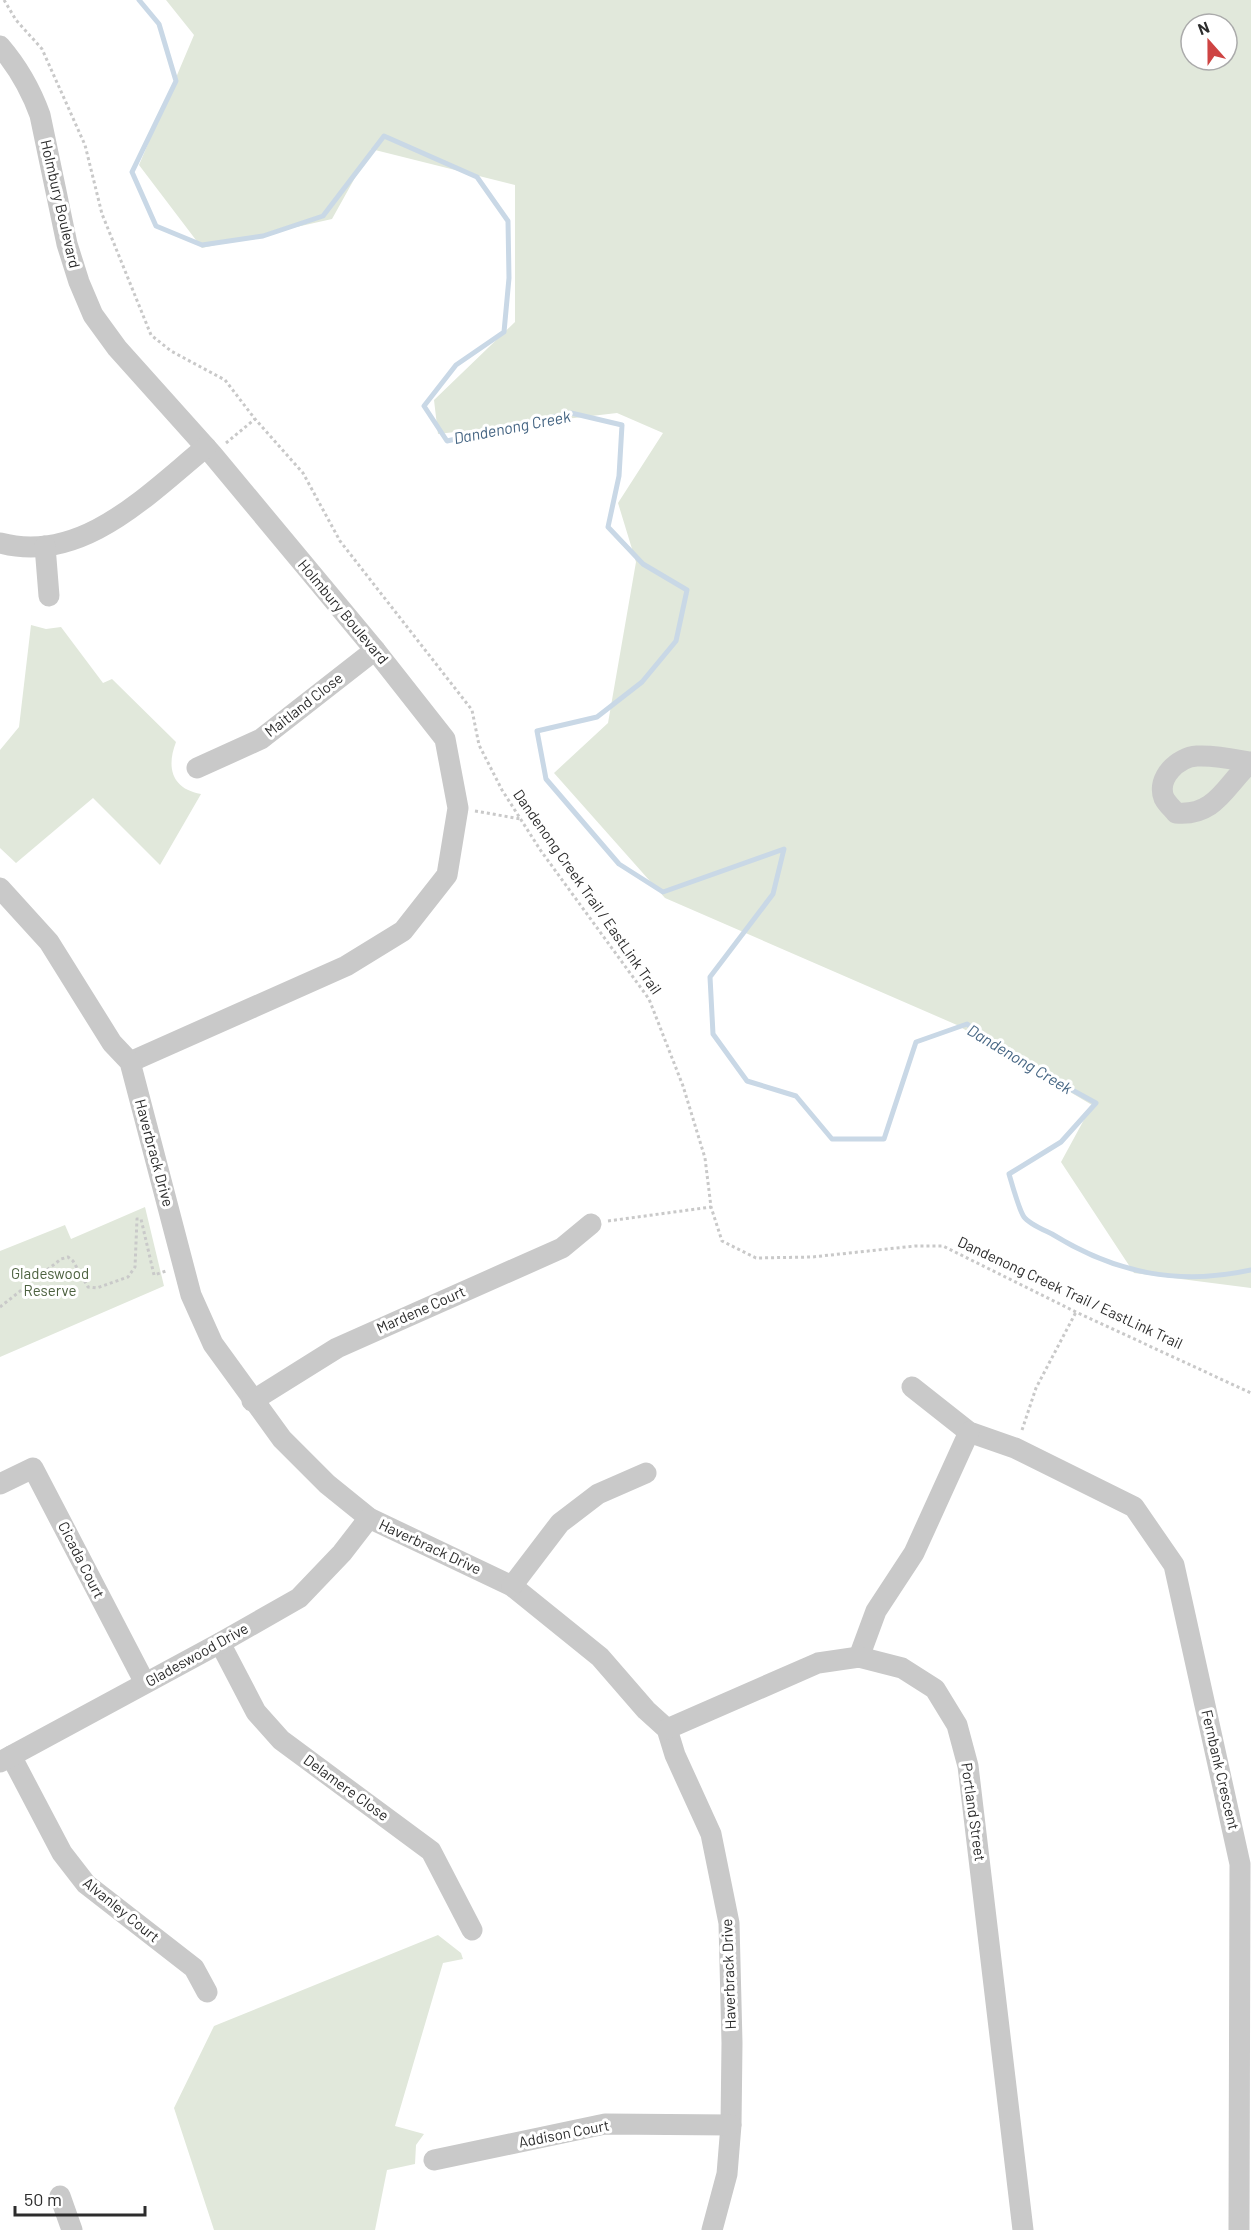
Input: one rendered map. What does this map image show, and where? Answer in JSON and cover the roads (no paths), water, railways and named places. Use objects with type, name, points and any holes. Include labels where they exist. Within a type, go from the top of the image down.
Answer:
[{"type":"street","name":"Holmbury Boulevard","points":[[0,46],[23,77],[40,115],[67,244],[93,315],[117,348],[209,451],[375,650],[445,739],[458,808],[447,874],[403,932],[346,966],[130,1062]]},
{"type":"street","points":[[0,543],[45,546],[78,538],[107,525],[209,451]]},
{"type":"street","points":[[45,546],[49,596]]},
{"type":"street","name":"Maitland Close","points":[[197,768],[261,739],[375,650]]},
{"type":"street","name":"Haverbrack Drive","points":[[0,888],[49,942],[112,1043],[130,1062],[191,1295],[213,1344],[252,1401],[282,1439],[327,1484],[369,1518],[512,1586],[600,1657],[646,1710],[667,1729],[675,1755],[711,1834],[729,1923],[732,2043],[731,2125],[727,2174],[712,2230]]},
{"type":"street","name":"Mardene Court","points":[[252,1401],[337,1348],[562,1248],[591,1224]]},
{"type":"street","name":"Fernbank Crescent","points":[[912,1387],[969,1432],[1015,1448],[1134,1507],[1174,1565],[1240,1864],[1239,2230]]},
{"type":"street","points":[[859,1657],[876,1611],[914,1553],[969,1432]]},
{"type":"street","name":"Cicada Court","points":[[0,1484],[33,1468],[145,1683]]},
{"type":"street","points":[[512,1586],[560,1523],[598,1494],[646,1473]]},
{"type":"street","name":"Gladeswood Drive","points":[[5,1759],[299,1598],[342,1553],[369,1518]]},
{"type":"street","name":"Delamere Close","points":[[220,1643],[256,1712],[280,1740],[431,1851],[472,1930]]},
{"type":"street","name":"Portland Street","points":[[667,1729],[818,1663],[859,1657],[902,1668],[935,1689],[957,1725],[968,1766],[1023,2230]]},
{"type":"street","name":"Alvanley Court","points":[[5,1759],[62,1853],[86,1884],[194,1968],[207,1992]]},
{"type":"street","name":"Addison Court","points":[[434,2160],[605,2124],[731,2125]]},
{"type":"street","points":[[60,2196],[72,2230]]},
{"type":"waterway","name":"Dandenong Creek","points":[[139,0],[159,24],[176,81],[132,172],[156,226],[202,245],[263,236],[323,216],[384,136],[477,177],[508,221],[509,278],[504,332],[456,365],[424,406],[447,441],[571,413],[622,425],[619,476],[608,527],[643,564],[687,590],[676,641],[642,682],[597,717],[537,731],[546,779],[619,864],[663,892],[784,849],[773,894],[710,977],[713,1034],[747,1081],[796,1096],[832,1139],[884,1139],[916,1042],[967,1024],[1008,1055],[1096,1103],[1061,1142],[1009,1174],[1020,1209],[1026,1220],[1099,1258],[1148,1273],[1198,1277],[1251,1270]]},
{"type":"park label","name":"Gladeswood Reserve","points":[[50,1282]]}]
